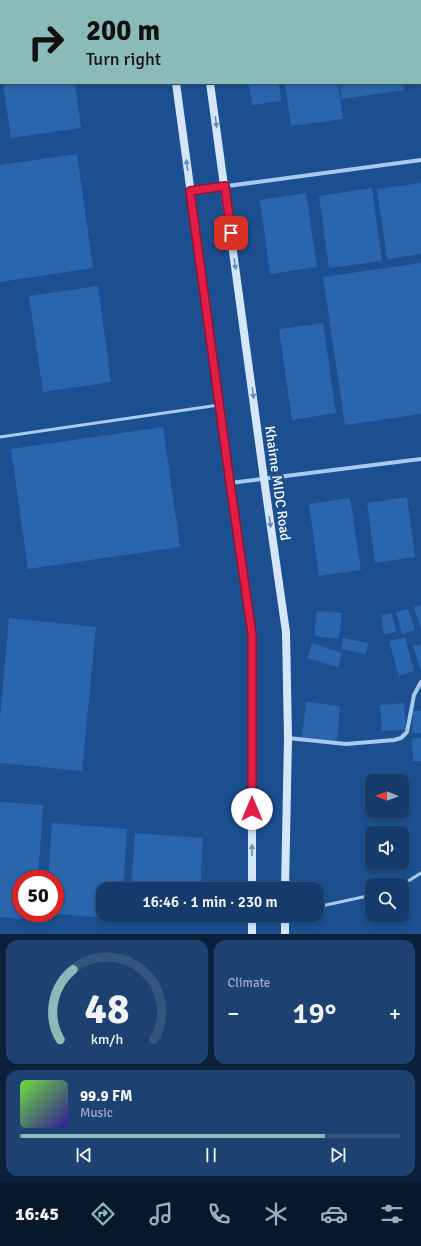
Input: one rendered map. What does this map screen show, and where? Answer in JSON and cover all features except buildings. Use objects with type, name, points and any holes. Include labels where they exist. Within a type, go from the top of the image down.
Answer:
[{"type":"main road","points":[[176,84],[219,405],[252,634],[252,882]]},
{"type":"main road","name":"Khairne MIDC Road","points":[[210,84],[286,632],[288,738],[285,882]]},
{"type":"main road","points":[[252,922],[252,934]]},
{"type":"main road","points":[[285,922],[285,934]]},
{"type":"street","points":[[190,191],[421,160]]},
{"type":"street","points":[[230,483],[421,459]]},
{"type":"street","points":[[288,738],[346,744],[394,740],[401,738],[407,732],[414,695],[421,682]]},
{"type":"lane","points":[[0,437],[219,405]]},
{"type":"lane","points":[[409,880],[421,872]]},
{"type":"lane","points":[[324,905],[365,897]]},
{"type":"route","points":[[231,233],[225,186],[190,191],[252,634],[252,809]]}]
